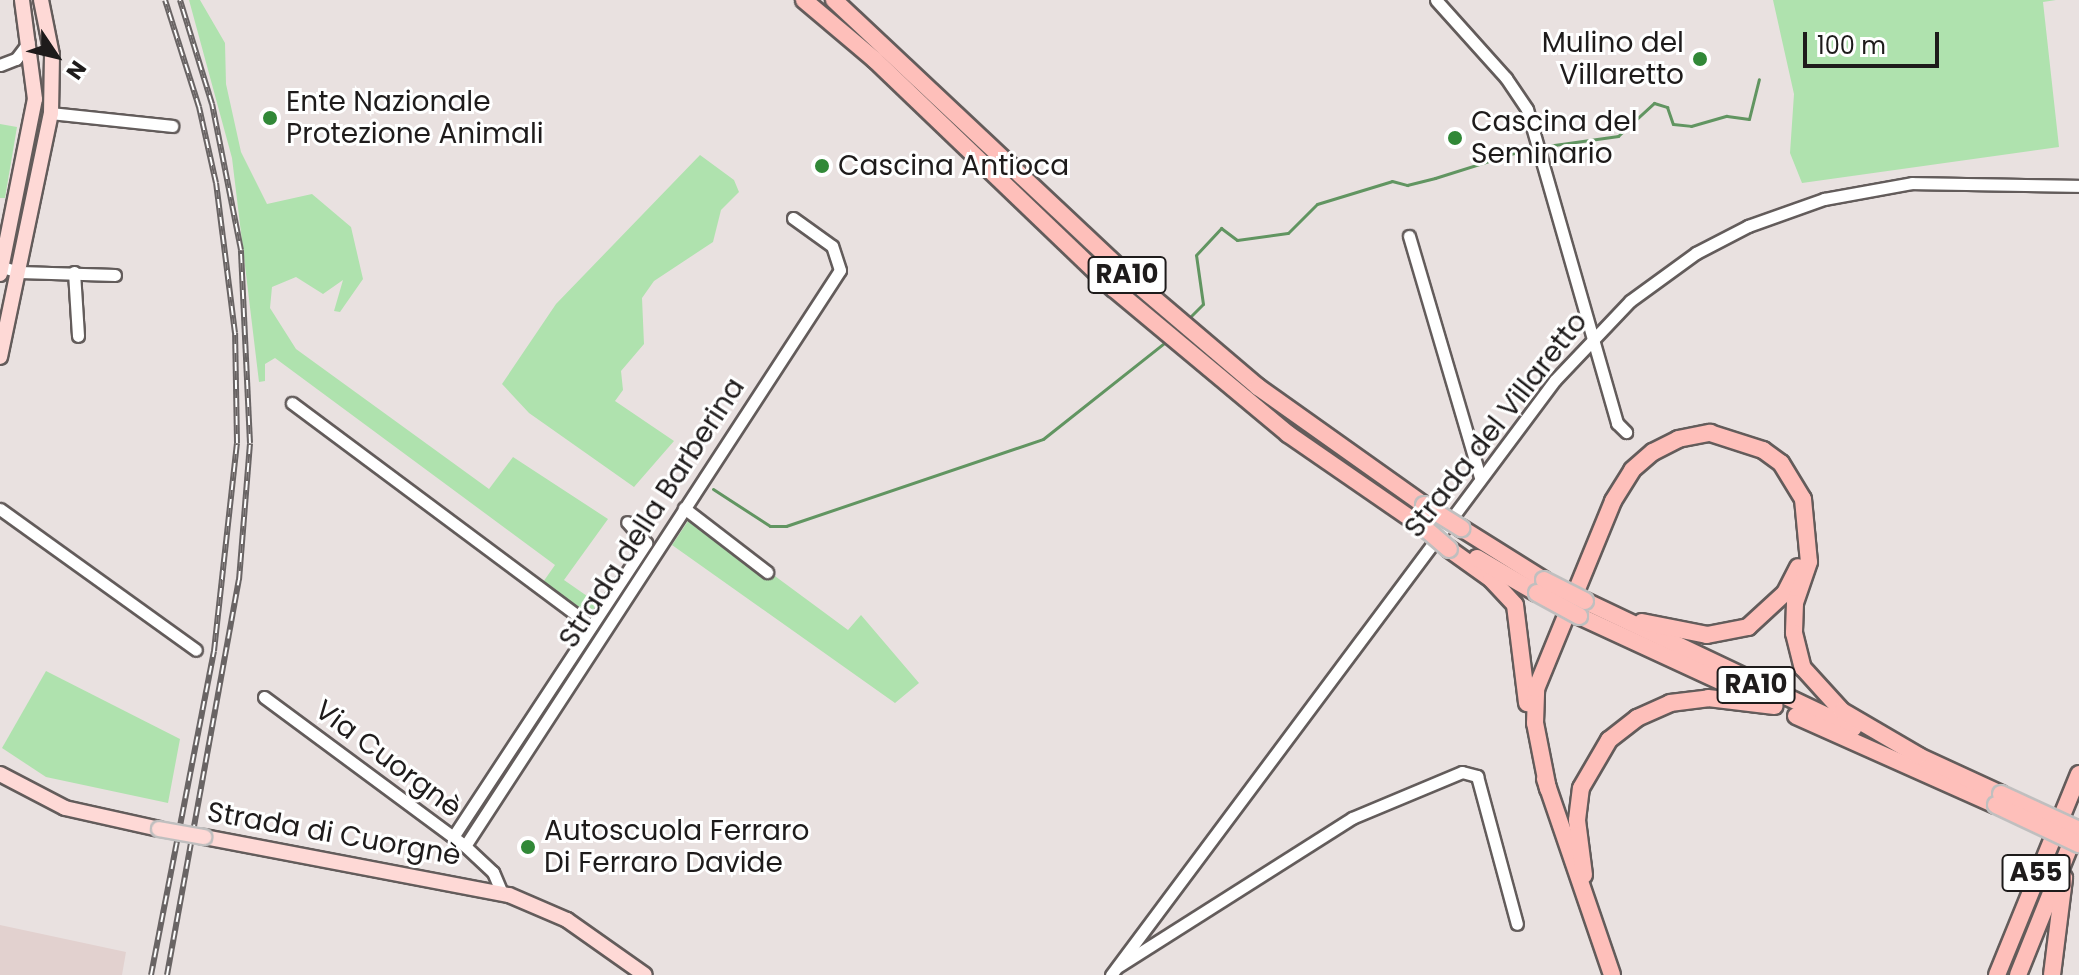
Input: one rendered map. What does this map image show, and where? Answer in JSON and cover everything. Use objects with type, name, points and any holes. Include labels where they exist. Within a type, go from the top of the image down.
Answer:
[{"type":"highway","name":"RA10","points":[[834,0],[1142,288],[1258,387],[1541,586]]},
{"type":"highway","name":"RA10","points":[[807,2],[841,30],[1113,288],[1288,434],[1450,547],[1766,691],[1919,756],[2074,846]]},
{"type":"highway","points":[[1548,789],[1535,723],[1536,689],[1602,526],[1632,470],[1678,439],[1727,435],[1781,463],[1794,481],[1806,514],[1809,562],[1795,603],[1794,633],[1803,668],[1842,711],[1919,756]]},
{"type":"highway","points":[[1587,608],[1675,632],[1726,634],[1748,627],[1785,593],[1803,553],[1806,514]]},
{"type":"highway","points":[[1450,547],[1515,605],[1524,649],[1529,733],[1612,975]]},
{"type":"highway","name":"RA10","points":[[1587,608],[1775,706],[1998,800],[2079,827]]},
{"type":"highway","points":[[1588,900],[1577,820],[1581,788],[1609,740],[1637,718],[1670,703],[1708,698],[1775,706]]},
{"type":"highway","name":"A55","points":[[1997,975],[2079,774]]},
{"type":"highway","name":"A55","points":[[2018,975],[2074,846],[2079,827]]},
{"type":"highway","points":[[2052,975],[2074,846]]},
{"type":"main road","points":[[1,270],[32,123],[36,73],[22,0]]},
{"type":"main road","points":[[0,357],[51,113],[52,55],[41,0]]},
{"type":"main road","name":"Strada di Cuorgnè","points":[[0,774],[65,808],[159,829],[502,893],[553,913],[637,972]]},
{"type":"street","points":[[1436,0],[1506,78],[1527,109],[1617,423],[1626,432]]},
{"type":"street","points":[[0,65],[16,59],[31,39]]},
{"type":"street","points":[[51,113],[172,126]]},
{"type":"street","name":"Strada del Villaretto","points":[[1115,971],[1480,477],[1594,335],[1630,301],[1696,253],[1748,226],[1824,199],[1912,183],[2079,186]]},
{"type":"street","name":"Strada della Barberina","points":[[465,846],[840,270],[832,246],[793,218]]},
{"type":"street","points":[[1409,236],[1480,477]]},
{"type":"street","points":[[1,270],[115,275]]},
{"type":"street","points":[[74,272],[78,336]]},
{"type":"street","name":"Strada della Barberina","points":[[292,403],[591,626]]},
{"type":"street","points":[[684,508],[767,572]]},
{"type":"street","points":[[0,509],[196,650]]},
{"type":"street","name":"Strada della Barberina","points":[[453,837],[646,543],[627,522]]},
{"type":"street","name":"Via Cuorgnè","points":[[264,697],[465,846],[482,860],[502,893]]},
{"type":"street","name":"Strada del Villaretto","points":[[1115,971],[1352,818],[1462,772],[1477,776],[1517,924]]},
{"type":"street","points":[[479,888],[482,860]]},
{"type":"shaded area","points":[[0,925],[126,952],[122,975],[0,975]]},
{"type":"green space","points":[[189,0],[200,0],[225,43],[226,84],[241,152],[267,204],[312,194],[351,227],[363,279],[340,312],[334,311],[343,280],[323,294],[296,277],[272,287],[270,308],[296,349],[489,489],[513,457],[608,519],[564,580],[600,605],[592,620],[541,585],[555,565],[275,358],[265,364],[265,381],[259,382],[232,158]]},
{"type":"green space","points":[[1773,0],[2056,0],[2043,2],[2059,147],[1802,183],[1790,153],[1794,94]]},
{"type":"green space","points":[[0,124],[17,127],[5,198],[0,198]]},
{"type":"green space","points":[[700,155],[734,180],[739,192],[721,210],[713,242],[654,281],[642,298],[644,344],[621,371],[623,390],[615,401],[674,441],[634,487],[529,413],[502,384],[556,304]]},
{"type":"green space","points":[[692,515],[848,630],[861,615],[919,683],[895,703],[672,545]]},
{"type":"green space","points":[[46,671],[180,739],[168,803],[46,777],[2,748]]},
{"type":"waterway","points":[[1547,146],[1618,136],[1654,103],[1667,107],[1673,124],[1691,126],[1727,116],[1749,119],[1759,79]]},
{"type":"waterway","points":[[1190,317],[1203,304],[1196,255],[1221,228],[1237,240],[1288,233],[1317,204],[1392,181],[1407,185],[1435,178],[1530,148]]},
{"type":"waterway","points":[[713,489],[770,526],[786,526],[1043,439],[1164,343]]},
{"type":"railway","points":[[151,975],[214,651],[237,443],[235,333],[216,183],[199,107],[165,0]]},
{"type":"railway","points":[[167,975],[239,580],[250,443],[241,250],[212,104],[180,0]]},
{"type":"place","name":"Mulino del Villaretto","points":[[1700,59]]},
{"type":"place","name":"Ente Nazionale Protezione Animali","points":[[270,118]]},
{"type":"place","name":"Cascina del Seminario","points":[[1455,138]]},
{"type":"place","name":"Cascina Antioca","points":[[822,166]]},
{"type":"place","name":"Autoscuola Ferraro Di Ferraro Davide","points":[[528,847]]}]
